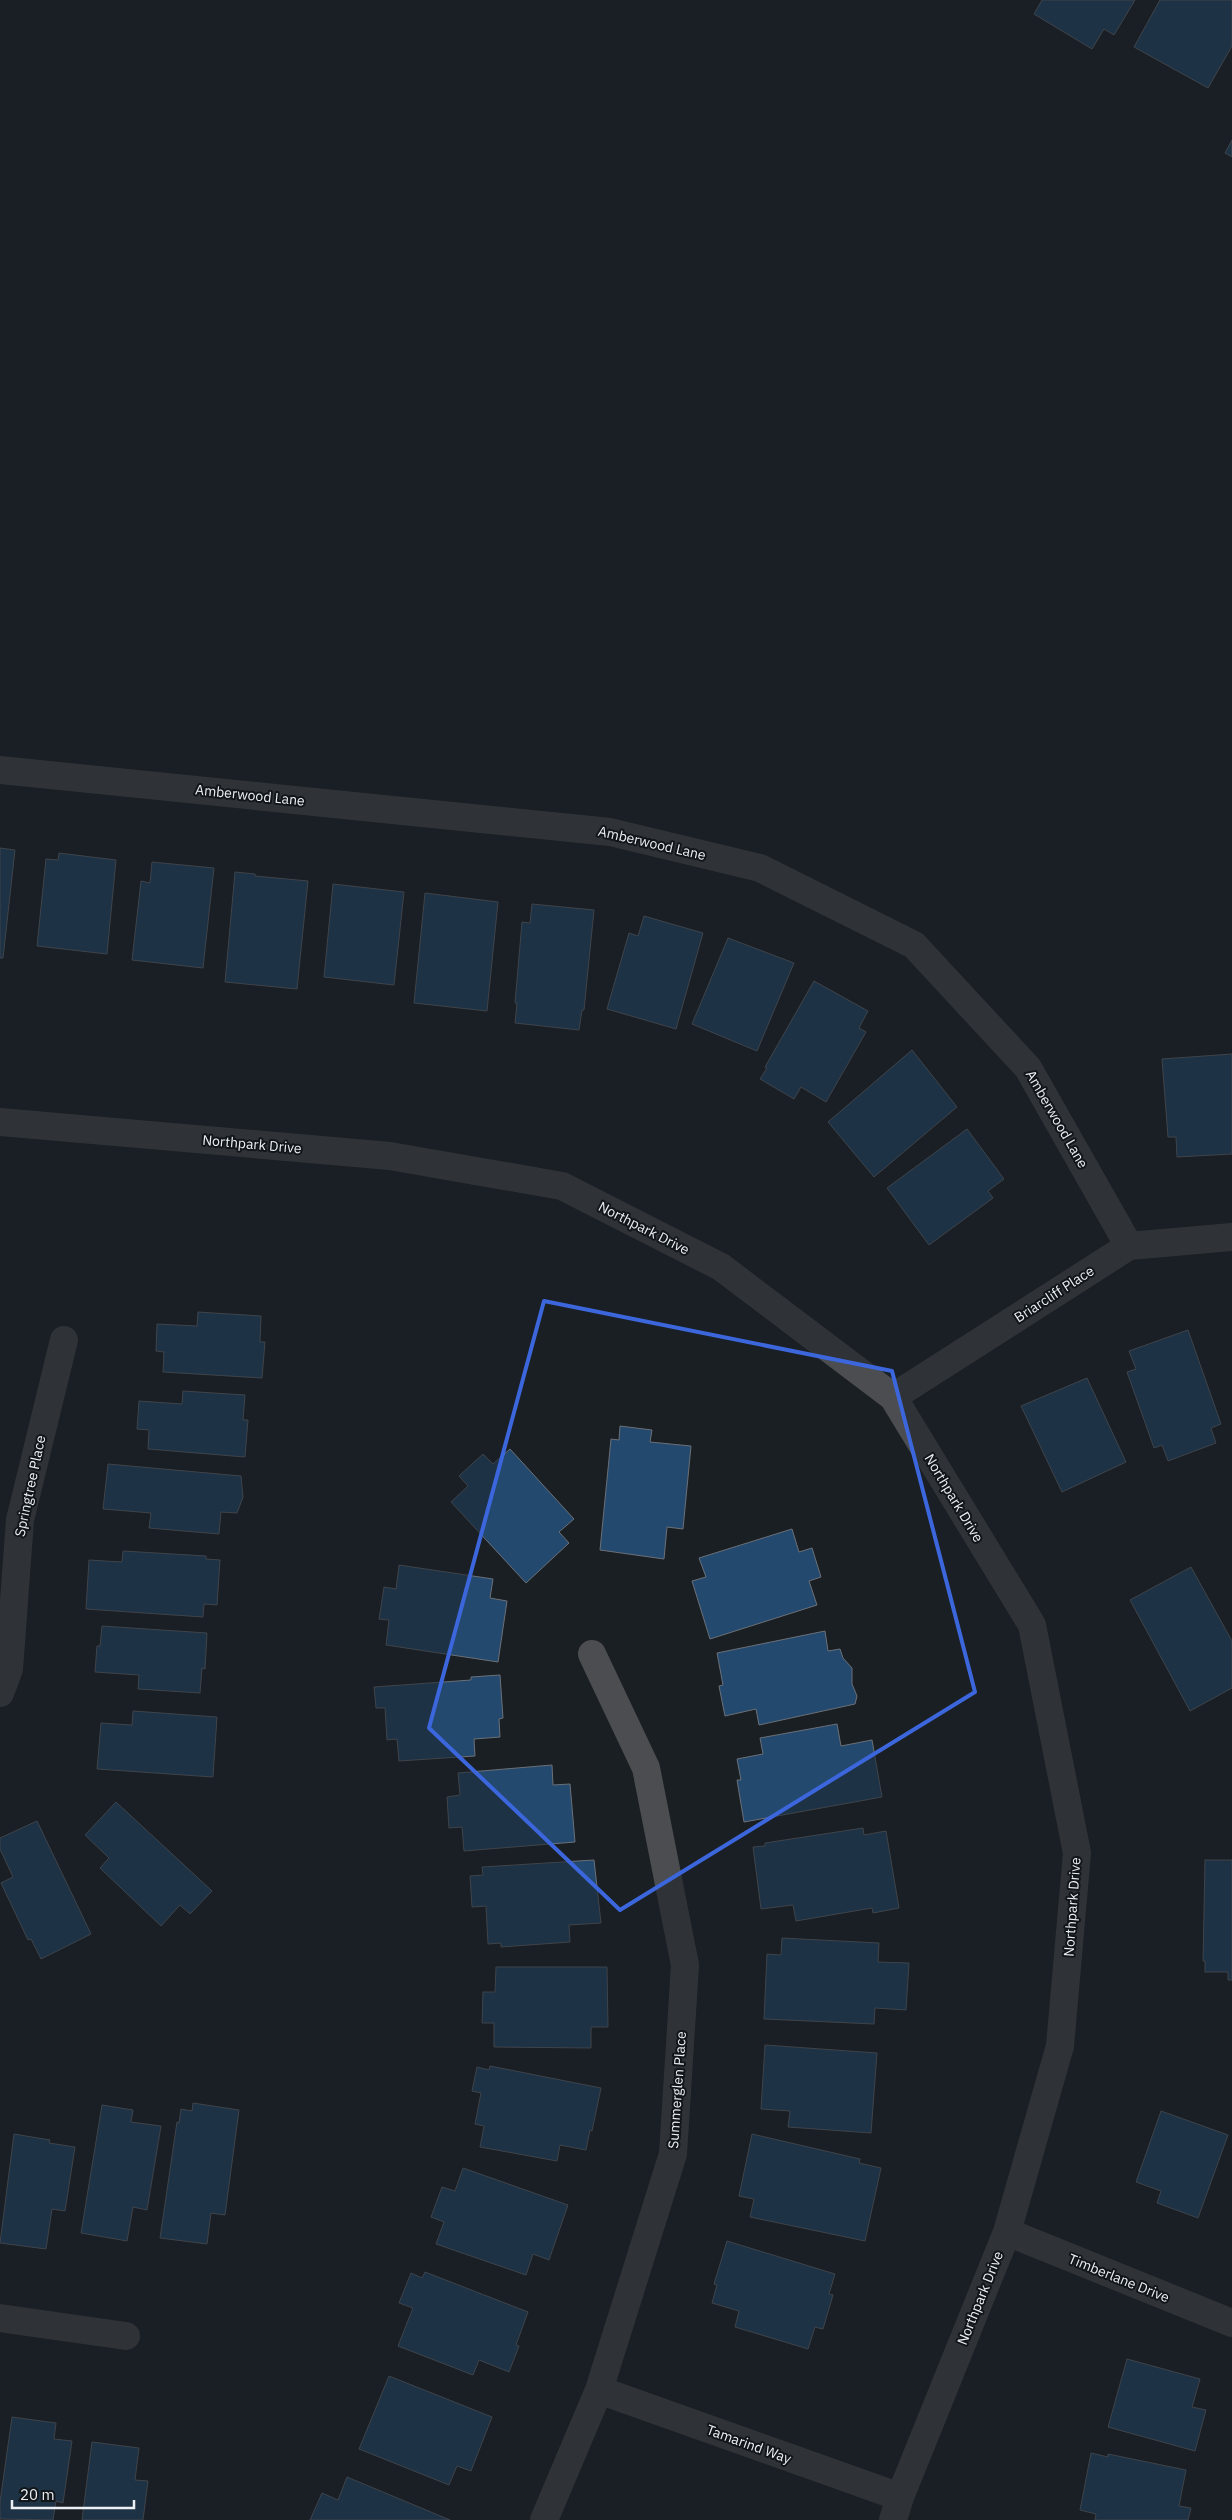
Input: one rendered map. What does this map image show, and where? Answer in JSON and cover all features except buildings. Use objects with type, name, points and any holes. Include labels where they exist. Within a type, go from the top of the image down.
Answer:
[{"type":"street","name":"Amberwood Lane","points":[[0,770],[610,832],[760,868],[914,945],[1028,1068],[1129,1246]]},
{"type":"street","name":"Northpark Drive","points":[[0,1122],[390,1156],[562,1186],[721,1267],[893,1397],[1032,1625],[1076,1853],[1060,2046],[1007,2232],[896,2509]]},
{"type":"street","name":"Briarcliff Place","points":[[893,1397],[1129,1246],[1232,1237]]},
{"type":"street","name":"Springtree Place","points":[[0,1693],[9,1669],[20,1520],[64,1340]]},
{"type":"street","name":"Summerglen Place","points":[[544,2520],[599,2390],[673,2154],[685,1965],[646,1768],[592,1654]]},
{"type":"street","name":"Timberlane Drive","points":[[1007,2232],[1232,2323]]},
{"type":"street","points":[[0,2318],[126,2336]]},
{"type":"street","name":"Tamarind Way","points":[[599,2390],[896,2509]]},
{"type":"highlighted area","points":[[544,1301],[892,1371],[975,1692],[620,1910],[429,1728]]}]
